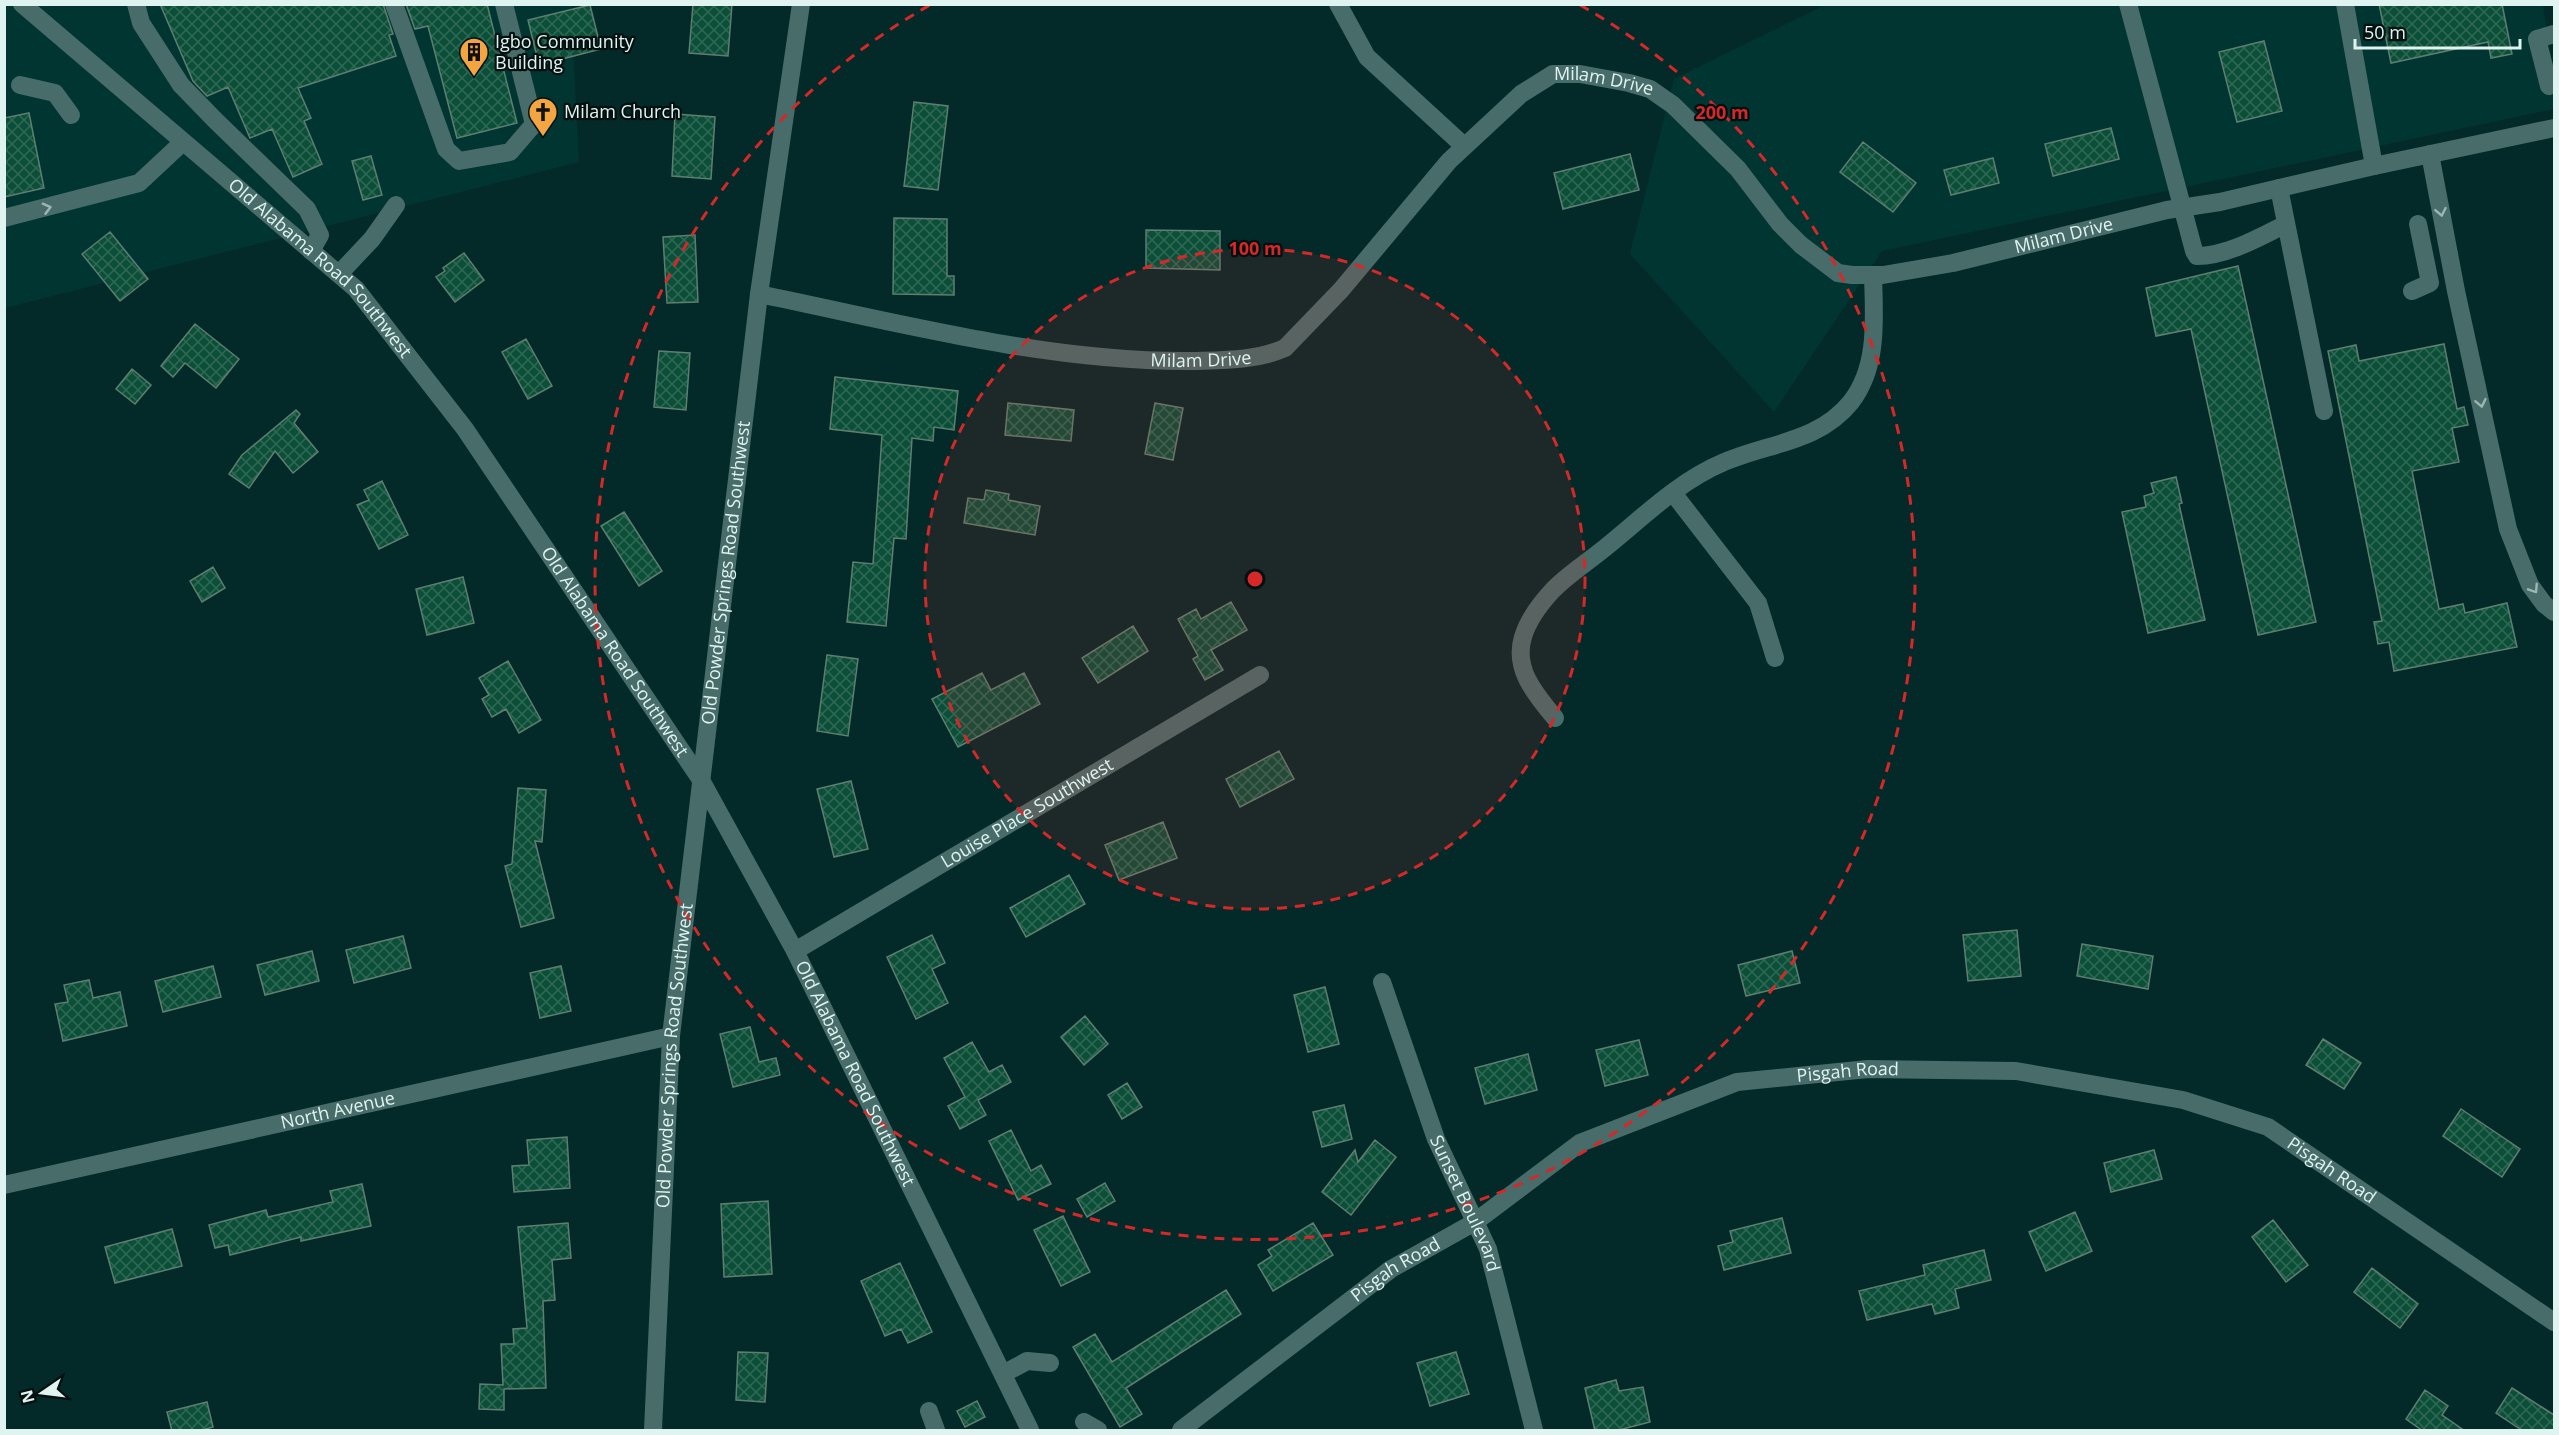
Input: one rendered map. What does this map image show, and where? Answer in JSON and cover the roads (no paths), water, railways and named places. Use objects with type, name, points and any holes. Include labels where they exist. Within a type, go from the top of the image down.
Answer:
[{"type":"street","name":"Old Alabama Road Southwest","points":[[22,4],[356,289],[465,429],[701,780],[795,951],[1003,1374],[1026,1429]]},
{"type":"street","points":[[136,4],[141,23],[181,85],[307,209],[320,235],[311,251]]},
{"type":"street","points":[[394,4],[446,149],[459,161],[510,152],[534,124],[504,4]]},
{"type":"street","name":"Old Powder Springs Road Southwest","points":[[653,1431],[671,1036],[759,294],[801,4]]},
{"type":"street","points":[[1338,4],[1367,57],[1464,146]]},
{"type":"street","points":[[2128,4],[2197,256],[2244,244],[2286,224]]},
{"type":"street","points":[[2345,4],[2374,166]]},
{"type":"street","points":[[2549,86],[2537,39],[2554,34]]},
{"type":"street","name":"Milam Drive","points":[[759,294],[979,339],[1056,351],[1139,361],[1240,360],[1259,357],[1285,348],[1341,290],[1449,161],[1521,94],[1553,74],[1580,74],[1650,89],[1672,105],[1738,169],[1780,224],[1802,245],[1838,273],[1873,275],[1953,263],[2183,208],[2554,128]]},
{"type":"street","points":[[20,85],[55,93],[71,115]]},
{"type":"street","points":[[4,218],[139,183],[183,142]]},
{"type":"street","points":[[2430,154],[2456,291],[2508,529],[2530,585],[2544,604],[2554,612]]},
{"type":"street","points":[[2279,188],[2324,411]]},
{"type":"street","points":[[339,274],[372,239],[396,205]]},
{"type":"street","points":[[2412,291],[2430,283],[2418,224]]},
{"type":"street","points":[[1555,718],[1532,691],[1521,662],[1522,639],[1532,617],[1553,590],[1673,493],[1722,462],[1806,436],[1832,422],[1852,400],[1867,372],[1875,335],[1873,275]]},
{"type":"street","points":[[1673,493],[1758,603],[1775,658]]},
{"type":"street","name":"Louise Place Southwest","points":[[795,951],[1260,675]]},
{"type":"street","name":"Sunset Boulevard","points":[[1382,982],[1436,1139],[1488,1249],[1534,1431]]},
{"type":"street","name":"North Avenue","points":[[4,1185],[671,1036]]},
{"type":"street","name":"Pisgah Road","points":[[1182,1431],[1391,1269],[1475,1222],[1580,1143],[1737,1082],[1868,1069],[2016,1071],[2183,1100],[2268,1127],[2554,1322]]},
{"type":"street","points":[[1003,1374],[1027,1361],[1050,1363]]},
{"type":"street","points":[[929,1412],[936,1431]]},
{"type":"place","name":"Igbo Community Building","points":[[474,78]]},
{"type":"place","name":"Milam Church","points":[[543,138]]}]
